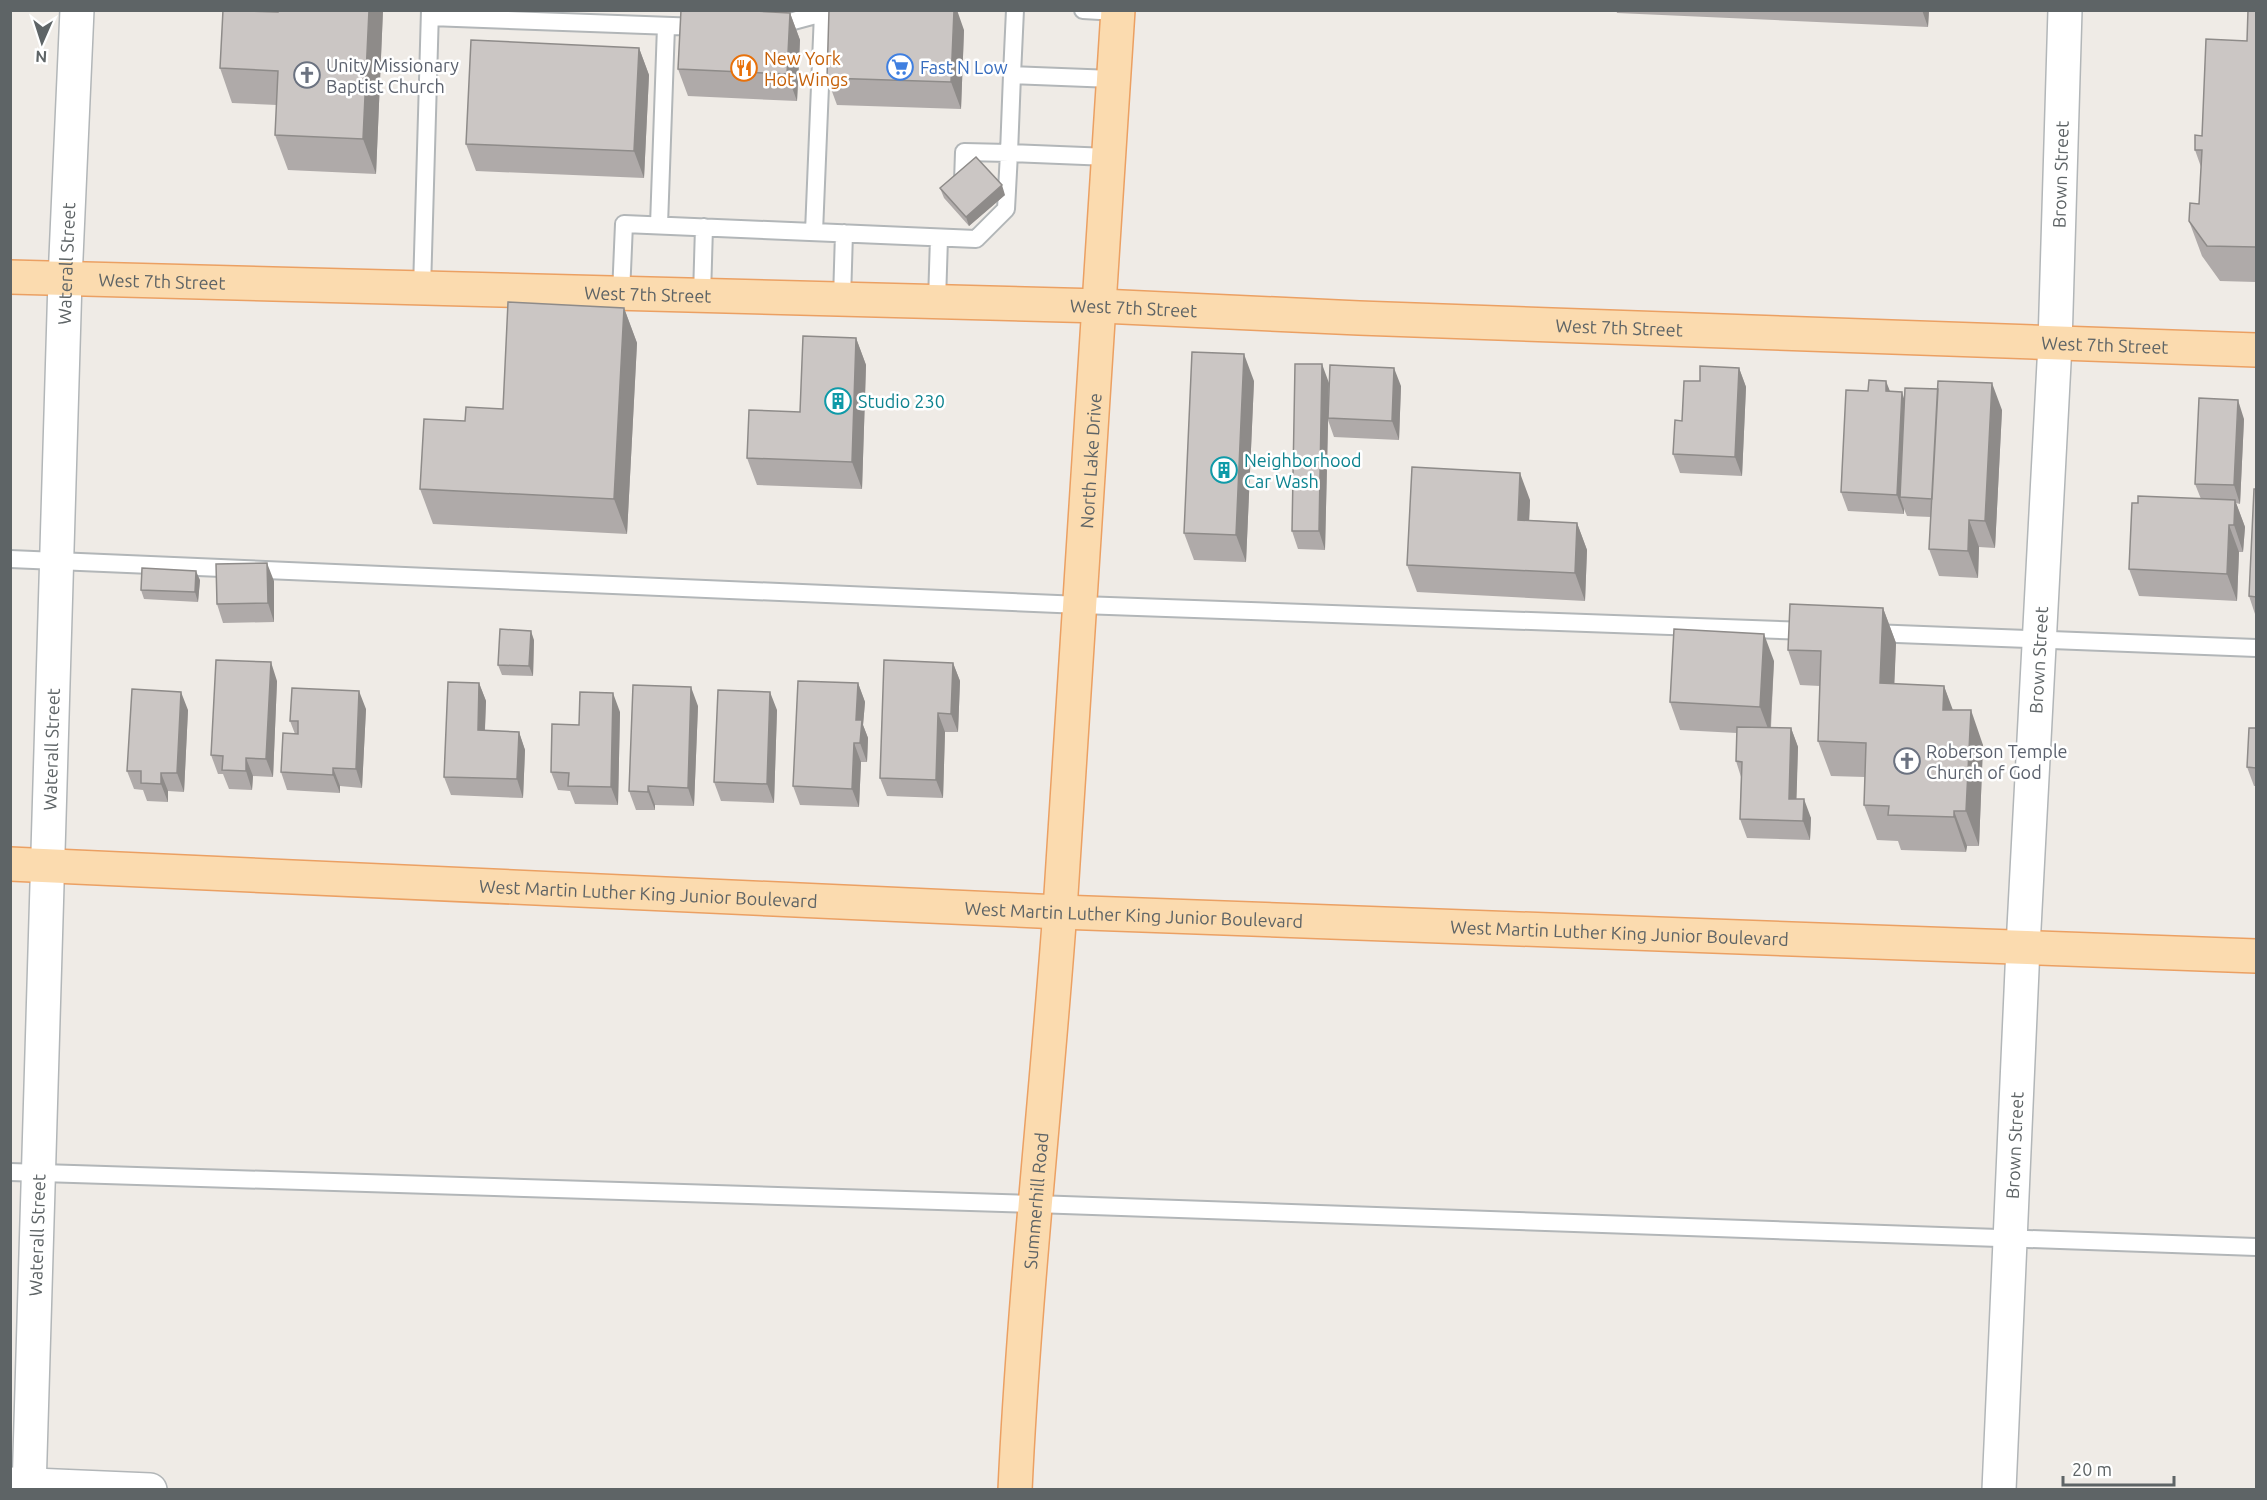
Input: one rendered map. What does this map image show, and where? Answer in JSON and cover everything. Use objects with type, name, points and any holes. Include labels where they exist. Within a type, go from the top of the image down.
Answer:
[{"type":"main road","name":"North Lake Drive","points":[[1060,912],[1101,306],[1118,11]]},
{"type":"main road","name":"West 7th Street","points":[[10,277],[1101,306],[2055,345],[2256,350]]},
{"type":"main road","name":"West Martin Luther King Junior Boulevard","points":[[10,864],[1060,912],[2256,956]]},
{"type":"main road","name":"Summerhill Road","points":[[1015,1490],[1035,1204],[1060,912]]},
{"type":"street","name":"Waterall Street","points":[[23,1486],[24,1173],[48,865],[65,280],[77,10]]},
{"type":"street","name":"Brown Street","points":[[1999,1490],[2023,947],[2055,345],[2065,10]]},
{"type":"street","points":[[23,1486],[150,1490]]},
{"type":"lane","points":[[621,294],[624,224],[976,239],[990,216],[1006,209],[1015,10]]},
{"type":"lane","points":[[1083,10],[1118,11]]},
{"type":"lane","points":[[754,29],[765,29],[823,13],[869,11]]},
{"type":"lane","points":[[814,232],[823,13]]},
{"type":"lane","points":[[422,289],[430,14],[721,28]]},
{"type":"lane","points":[[659,225],[666,26]]},
{"type":"lane","points":[[1012,75],[1113,79]]},
{"type":"lane","points":[[963,182],[964,152],[1109,157]]},
{"type":"lane","points":[[702,296],[704,227]]},
{"type":"lane","points":[[842,300],[844,233]]},
{"type":"lane","points":[[937,301],[939,238]]},
{"type":"lane","points":[[10,559],[1081,605],[1828,631]]},
{"type":"lane","points":[[1851,632],[2256,648]]},
{"type":"lane","points":[[24,1173],[1035,1204],[2256,1247]]},
{"type":"building","name":"Unity Missionary Baptist Church","points":[[223,10],[278,12],[278,10],[369,10],[363,139],[275,135],[278,71],[220,68]]},
{"type":"building","points":[[681,10],[790,13],[787,74],[678,69]]},
{"type":"building","name":"Fast N Low","points":[[829,10],[954,10],[951,82],[827,78]]},
{"type":"building","points":[[2248,10],[2256,10],[2256,247],[2207,246],[2189,221],[2190,203],[2199,204],[2202,150],[2195,150],[2195,135],[2202,136],[2206,39],[2247,41]]},
{"type":"building","points":[[471,40],[639,48],[634,151],[466,144]]},
{"type":"building","points":[[976,157],[1002,185],[966,217],[940,188]]},
{"type":"building","points":[[508,302],[624,308],[614,499],[420,489],[424,419],[465,421],[466,407],[503,409]]},
{"type":"building","points":[[803,336],[856,338],[852,462],[747,458],[749,410],[800,412]]},
{"type":"building","name":"Neighborhood Car Wash","points":[[1192,352],[1244,354],[1236,535],[1184,533]]},
{"type":"building","points":[[1295,364],[1322,364],[1319,531],[1292,531]]},
{"type":"building","points":[[1330,365],[1394,368],[1392,421],[1328,418]]},
{"type":"building","points":[[1700,366],[1739,368],[1735,457],[1673,454],[1675,420],[1682,421],[1684,381],[1700,381]]},
{"type":"building","points":[[1869,380],[1886,381],[1886,391],[1902,392],[1897,495],[1841,492],[1846,390],[1868,391]]},
{"type":"building","points":[[1938,381],[1992,383],[1985,521],[1969,520],[1968,551],[1929,549]]},
{"type":"building","points":[[1905,388],[1938,389],[1932,499],[1900,497]]},
{"type":"building","points":[[2199,398],[2238,400],[2234,485],[2195,484]]},
{"type":"building","points":[[1412,467],[1520,473],[1518,520],[1577,523],[1575,573],[1407,565]]},
{"type":"building","points":[[2254,489],[2256,489],[2256,597],[2249,596]]},
{"type":"building","points":[[2138,496],[2235,500],[2234,525],[2229,525],[2227,574],[2129,569],[2132,503],[2138,503]]},
{"type":"building","points":[[267,563],[268,603],[217,604],[216,564]]},
{"type":"building","points":[[142,568],[196,571],[195,592],[141,590]]},
{"type":"building","name":"Roberson Temple Church of God","points":[[1790,604],[1883,608],[1880,683],[1944,686],[1943,710],[1971,710],[1966,811],[1954,811],[1954,817],[1888,815],[1889,806],[1864,805],[1866,743],[1818,741],[1821,651],[1788,650]]},
{"type":"building","points":[[500,629],[531,631],[529,666],[498,665]]},
{"type":"building","points":[[1674,629],[1764,634],[1760,707],[1670,702]]},
{"type":"building","points":[[216,660],[271,662],[266,759],[246,758],[246,771],[222,770],[223,756],[211,755]]},
{"type":"building","points":[[884,660],[953,663],[951,714],[938,713],[936,780],[880,778]]},
{"type":"building","points":[[798,681],[858,683],[856,720],[862,720],[860,743],[854,743],[852,789],[793,786]]},
{"type":"building","points":[[448,682],[479,683],[478,730],[519,732],[517,779],[444,777]]},
{"type":"building","points":[[633,685],[691,687],[688,788],[648,786],[648,792],[629,791]]},
{"type":"building","points":[[292,688],[359,691],[356,769],[333,768],[333,775],[281,772],[283,733],[298,734],[298,721],[290,721]]},
{"type":"building","points":[[132,689],[181,692],[177,773],[161,773],[161,784],[141,783],[141,771],[127,771]]},
{"type":"building","points":[[718,690],[770,692],[767,784],[714,782]]},
{"type":"building","points":[[580,692],[613,693],[611,787],[568,786],[569,773],[551,772],[552,724],[579,725]]},
{"type":"building","points":[[1737,727],[1791,728],[1789,799],[1804,799],[1803,821],[1740,819],[1742,762],[1736,761]]},
{"type":"building","points":[[2249,728],[2256,728],[2256,768],[2247,767]]},
{"type":"place","name":"Fast N Low","points":[[900,67]]},
{"type":"place","name":"New York Hot Wings","points":[[744,68]]},
{"type":"place","name":"Unity Missionary Baptist Church","points":[[307,75]]},
{"type":"place","name":"Studio 230","points":[[838,401]]},
{"type":"place","name":"Neighborhood Car Wash","points":[[1224,470]]},
{"type":"place","name":"Roberson Temple Church of God","points":[[1907,761]]}]
